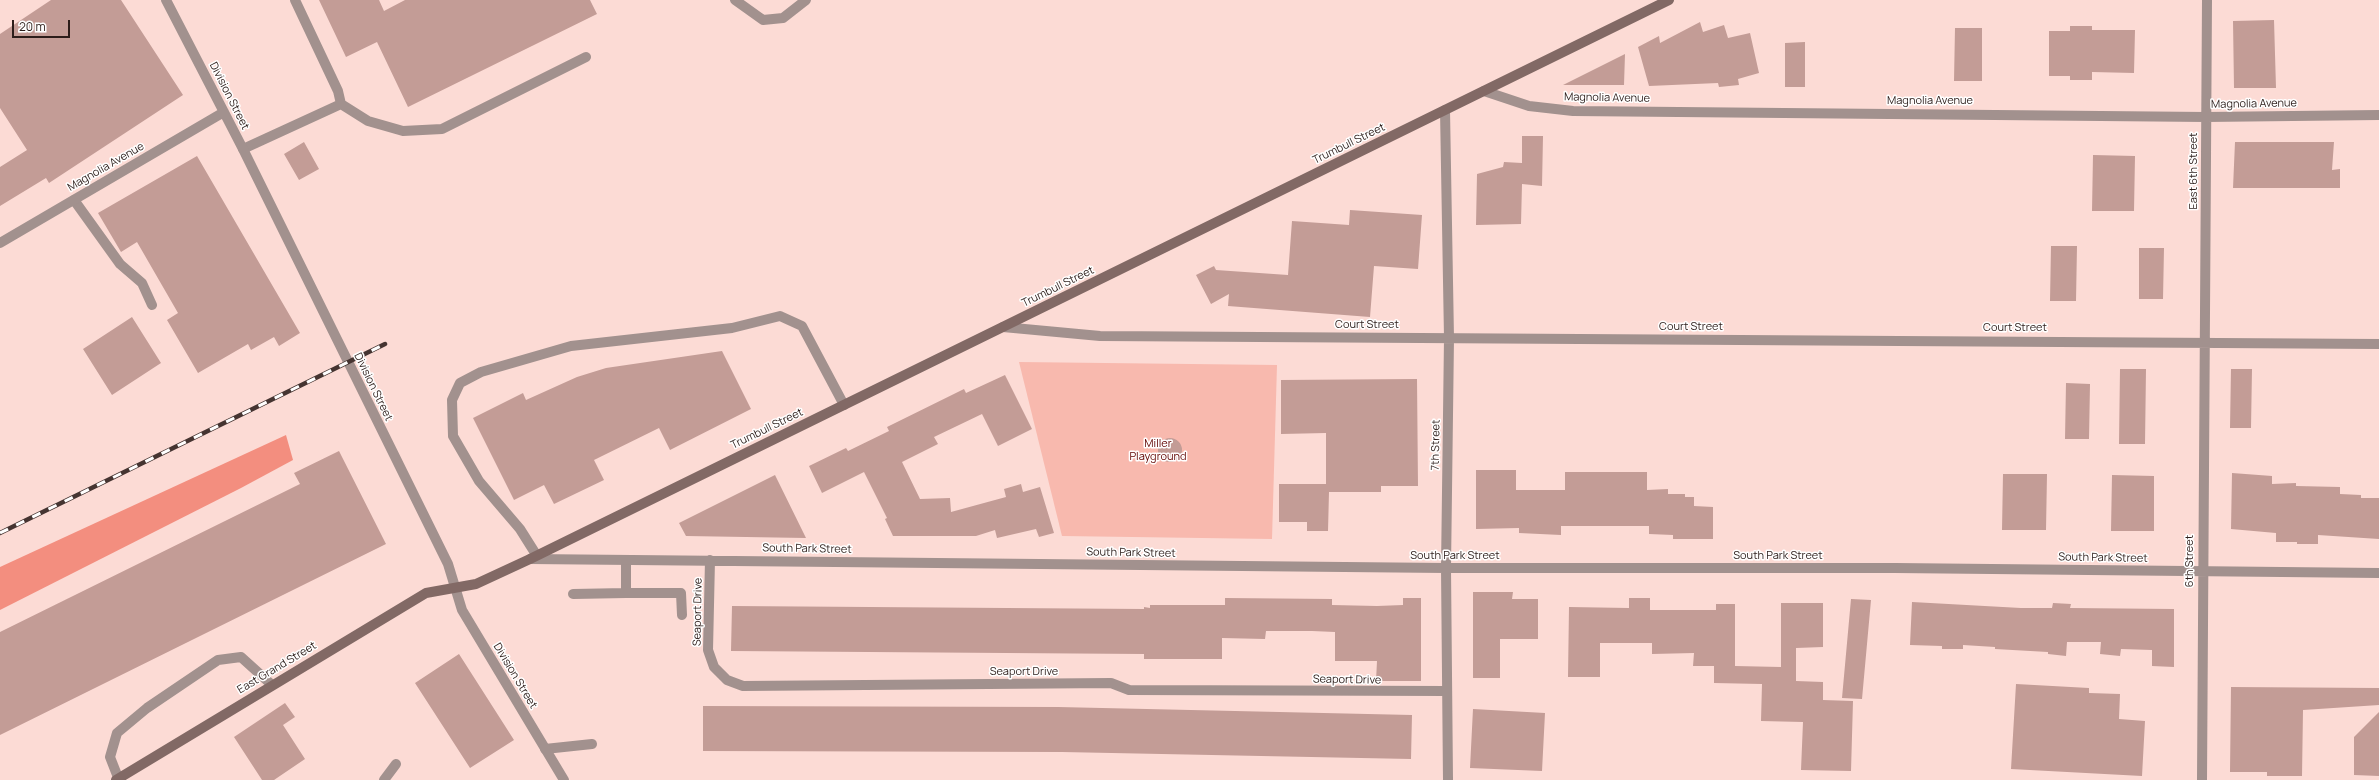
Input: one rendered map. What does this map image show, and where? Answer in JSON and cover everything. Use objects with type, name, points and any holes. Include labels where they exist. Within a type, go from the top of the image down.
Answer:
[{"type":"street","name":"Division Street","points":[[166,0],[243,149],[448,564],[454,588],[462,610],[564,780]]},
{"type":"street","points":[[294,0],[338,91],[341,104],[368,121],[403,131],[442,129],[586,57]]},
{"type":"street","points":[[735,0],[763,20],[782,18],[806,0]]},
{"type":"street","name":"Trumbull Street","points":[[454,588],[476,584],[533,558],[1669,0]]},
{"type":"street","name":"East 6th Street","points":[[2205,342],[2207,0]]},
{"type":"street","name":"Magnolia Avenue","points":[[1484,91],[1529,106],[1573,110],[2206,117],[2379,115]]},
{"type":"street","points":[[243,149],[341,104]]},
{"type":"street","name":"7th Street","points":[[1445,110],[1449,338],[1446,568],[1448,780]]},
{"type":"street","name":"Magnolia Avenue","points":[[0,243],[224,112]]},
{"type":"street","points":[[74,200],[120,264],[142,283],[152,305]]},
{"type":"street","points":[[533,558],[520,529],[479,481],[454,436],[452,400],[460,383],[481,372],[571,346],[732,328],[780,316],[802,326],[844,405]]},
{"type":"street","name":"Court Street","points":[[1003,327],[1100,336],[2379,344]]},
{"type":"street","name":"6th Street","points":[[2202,780],[2202,572],[2205,342]]},
{"type":"street","name":"South Park Street","points":[[533,558],[626,561],[710,560],[1446,568],[1895,568],[2379,573]]},
{"type":"street","name":"Seaport Drive","points":[[710,560],[708,650],[714,667],[727,680],[743,686],[1111,683],[1129,690],[1447,692]]},
{"type":"street","points":[[626,561],[626,593]]},
{"type":"street","name":"East Grand Street","points":[[118,780],[272,685],[426,593],[454,588]]},
{"type":"street","points":[[573,594],[681,593],[682,615]]},
{"type":"street","points":[[118,780],[110,757],[117,733],[147,708],[218,660],[241,657],[272,685]]},
{"type":"street","points":[[545,749],[592,744]]},
{"type":"street","points":[[384,780],[396,764]]},
{"type":"green space","name":"Miller Playground","points":[[1019,362],[1277,365],[1272,539],[1062,536]]},
{"type":"shaded area","points":[[286,435],[293,460],[241,488],[0,610],[0,567]]},
{"type":"building","points":[[51,0],[121,0],[183,95],[49,183],[46,178],[0,206],[0,167],[27,150],[0,108],[0,34]]},
{"type":"building","points":[[319,0],[379,0],[384,11],[405,0],[590,0],[597,14],[408,107],[377,42],[346,57]]},
{"type":"building","points":[[2274,20],[2276,88],[2234,88],[2233,21]]},
{"type":"building","points":[[1700,22],[1703,32],[1724,25],[1728,38],[1750,33],[1759,73],[1738,79],[1739,85],[1719,87],[1718,83],[1649,86],[1638,47],[1659,36],[1660,43]]},
{"type":"building","points":[[2070,26],[2092,26],[2092,30],[2135,30],[2134,73],[2092,72],[2092,80],[2070,80],[2070,76],[2049,76],[2049,31],[2070,31]]},
{"type":"building","points":[[1955,28],[1982,28],[1982,81],[1954,81]]},
{"type":"building","points":[[1805,42],[1805,87],[1785,87],[1785,43]]},
{"type":"building","points":[[1625,54],[1624,85],[1563,85]]},
{"type":"building","points":[[1522,136],[1543,136],[1542,186],[1522,184],[1521,224],[1476,225],[1477,174],[1503,167],[1504,162],[1522,163]]},
{"type":"building","points":[[304,142],[319,169],[299,180],[284,154]]},
{"type":"building","points":[[2235,142],[2334,142],[2332,170],[2340,169],[2340,188],[2233,188]]},
{"type":"building","points":[[2093,155],[2135,156],[2134,211],[2092,211]]},
{"type":"building","points":[[197,156],[300,333],[279,346],[274,337],[251,350],[248,344],[198,373],[167,320],[178,313],[137,242],[121,252],[98,213]]},
{"type":"building","points":[[1350,210],[1422,215],[1418,269],[1374,266],[1370,317],[1228,306],[1229,294],[1211,304],[1196,275],[1214,266],[1216,270],[1288,275],[1292,221],[1349,225]]},
{"type":"building","points":[[2051,246],[2077,246],[2076,301],[2050,301]]},
{"type":"building","points":[[2139,248],[2164,248],[2163,299],[2139,299]]},
{"type":"building","points":[[132,317],[161,363],[112,395],[83,349]]},
{"type":"building","points":[[722,351],[751,409],[670,450],[659,428],[594,460],[604,480],[554,504],[544,485],[514,500],[473,418],[523,393],[526,400],[577,377],[606,368]]},
{"type":"building","points":[[2120,369],[2146,369],[2145,444],[2119,444]]},
{"type":"building","points":[[2231,369],[2252,369],[2251,428],[2230,428]]},
{"type":"building","points":[[1005,375],[1032,429],[998,446],[982,414],[934,437],[938,444],[902,462],[920,499],[950,498],[951,512],[1006,497],[1004,489],[1021,484],[1023,492],[1040,487],[1054,533],[1039,537],[1036,529],[997,538],[995,530],[976,536],[893,536],[885,519],[887,518],[864,472],[822,493],[809,466],[846,448],[848,451],[889,431],[887,427],[964,389],[966,393]]},
{"type":"building","points":[[1417,379],[1418,486],[1381,486],[1381,492],[1329,492],[1328,531],[1307,531],[1307,522],[1279,522],[1279,484],[1326,484],[1326,433],[1281,434],[1281,380]]},
{"type":"building","points":[[2066,383],[2090,384],[2089,439],[2065,439]]},
{"type":"building","points":[[1170,438],[1179,441],[1182,450],[1179,459],[1170,462],[1161,459],[1158,450],[1161,441]]},
{"type":"building","points":[[339,451],[386,544],[0,735],[0,632],[300,484],[294,473]]},
{"type":"building","points":[[1476,470],[1516,470],[1516,490],[1565,490],[1565,472],[1647,472],[1647,490],[1668,489],[1668,494],[1685,494],[1685,497],[1694,497],[1694,506],[1713,507],[1713,539],[1673,539],[1673,535],[1649,534],[1649,526],[1561,526],[1561,535],[1519,533],[1519,528],[1476,529]]},
{"type":"building","points":[[2232,473],[2272,476],[2272,484],[2296,483],[2296,486],[2340,487],[2340,494],[2361,495],[2361,498],[2379,498],[2379,539],[2318,535],[2318,544],[2297,544],[2297,542],[2276,542],[2276,533],[2231,529]]},
{"type":"building","points":[[2003,474],[2047,474],[2046,530],[2002,530]]},
{"type":"building","points":[[775,475],[806,538],[686,536],[679,523]]},
{"type":"building","points":[[2112,475],[2154,476],[2154,531],[2111,531]]},
{"type":"building","points":[[1473,592],[1513,592],[1512,599],[1538,599],[1538,639],[1500,639],[1500,678],[1473,678]]},
{"type":"building","points":[[1225,598],[1332,599],[1332,605],[1377,606],[1403,605],[1403,598],[1421,598],[1421,681],[1376,681],[1377,661],[1335,661],[1335,632],[1312,631],[1266,631],[1265,639],[1222,638],[1222,659],[1144,659],[1144,654],[731,651],[732,606],[1144,609],[1144,607],[1150,608],[1150,605],[1225,605]]},
{"type":"building","points":[[1629,598],[1650,598],[1650,610],[1716,610],[1716,604],[1735,604],[1735,666],[1781,667],[1781,603],[1823,603],[1823,647],[1796,648],[1796,681],[1823,682],[1823,700],[1853,701],[1851,771],[1801,770],[1803,722],[1761,721],[1762,684],[1714,683],[1714,666],[1693,666],[1694,653],[1652,654],[1652,643],[1600,643],[1600,677],[1568,677],[1569,607],[1629,608]]},
{"type":"building","points":[[1851,599],[1871,600],[1862,699],[1842,698]]},
{"type":"building","points":[[1912,602],[2021,608],[2052,608],[2053,603],[2071,604],[2070,608],[2174,609],[2174,667],[2152,666],[2152,650],[2121,649],[2120,656],[2100,654],[2101,642],[2067,642],[2066,656],[2048,654],[2048,652],[1995,649],[1995,647],[1963,645],[1963,649],[1942,649],[1942,646],[1910,645]]},
{"type":"building","points":[[459,654],[514,740],[470,768],[415,683]]},
{"type":"building","points":[[2016,684],[2089,688],[2089,693],[2120,694],[2119,719],[2145,721],[2142,776],[2011,769]]},
{"type":"building","points":[[2231,687],[2379,688],[2379,705],[2303,710],[2302,776],[2267,776],[2267,772],[2230,772]]},
{"type":"building","points":[[285,703],[295,717],[283,725],[305,759],[274,780],[262,780],[234,737]]},
{"type":"building","points":[[703,706],[1058,707],[1412,715],[1411,759],[1062,752],[703,751]]},
{"type":"building","points":[[1473,709],[1545,713],[1542,771],[1470,768]]},
{"type":"building","points":[[2379,712],[2379,776],[2354,775],[2354,737]]},
{"type":"railway","points":[[0,533],[385,344]]}]
